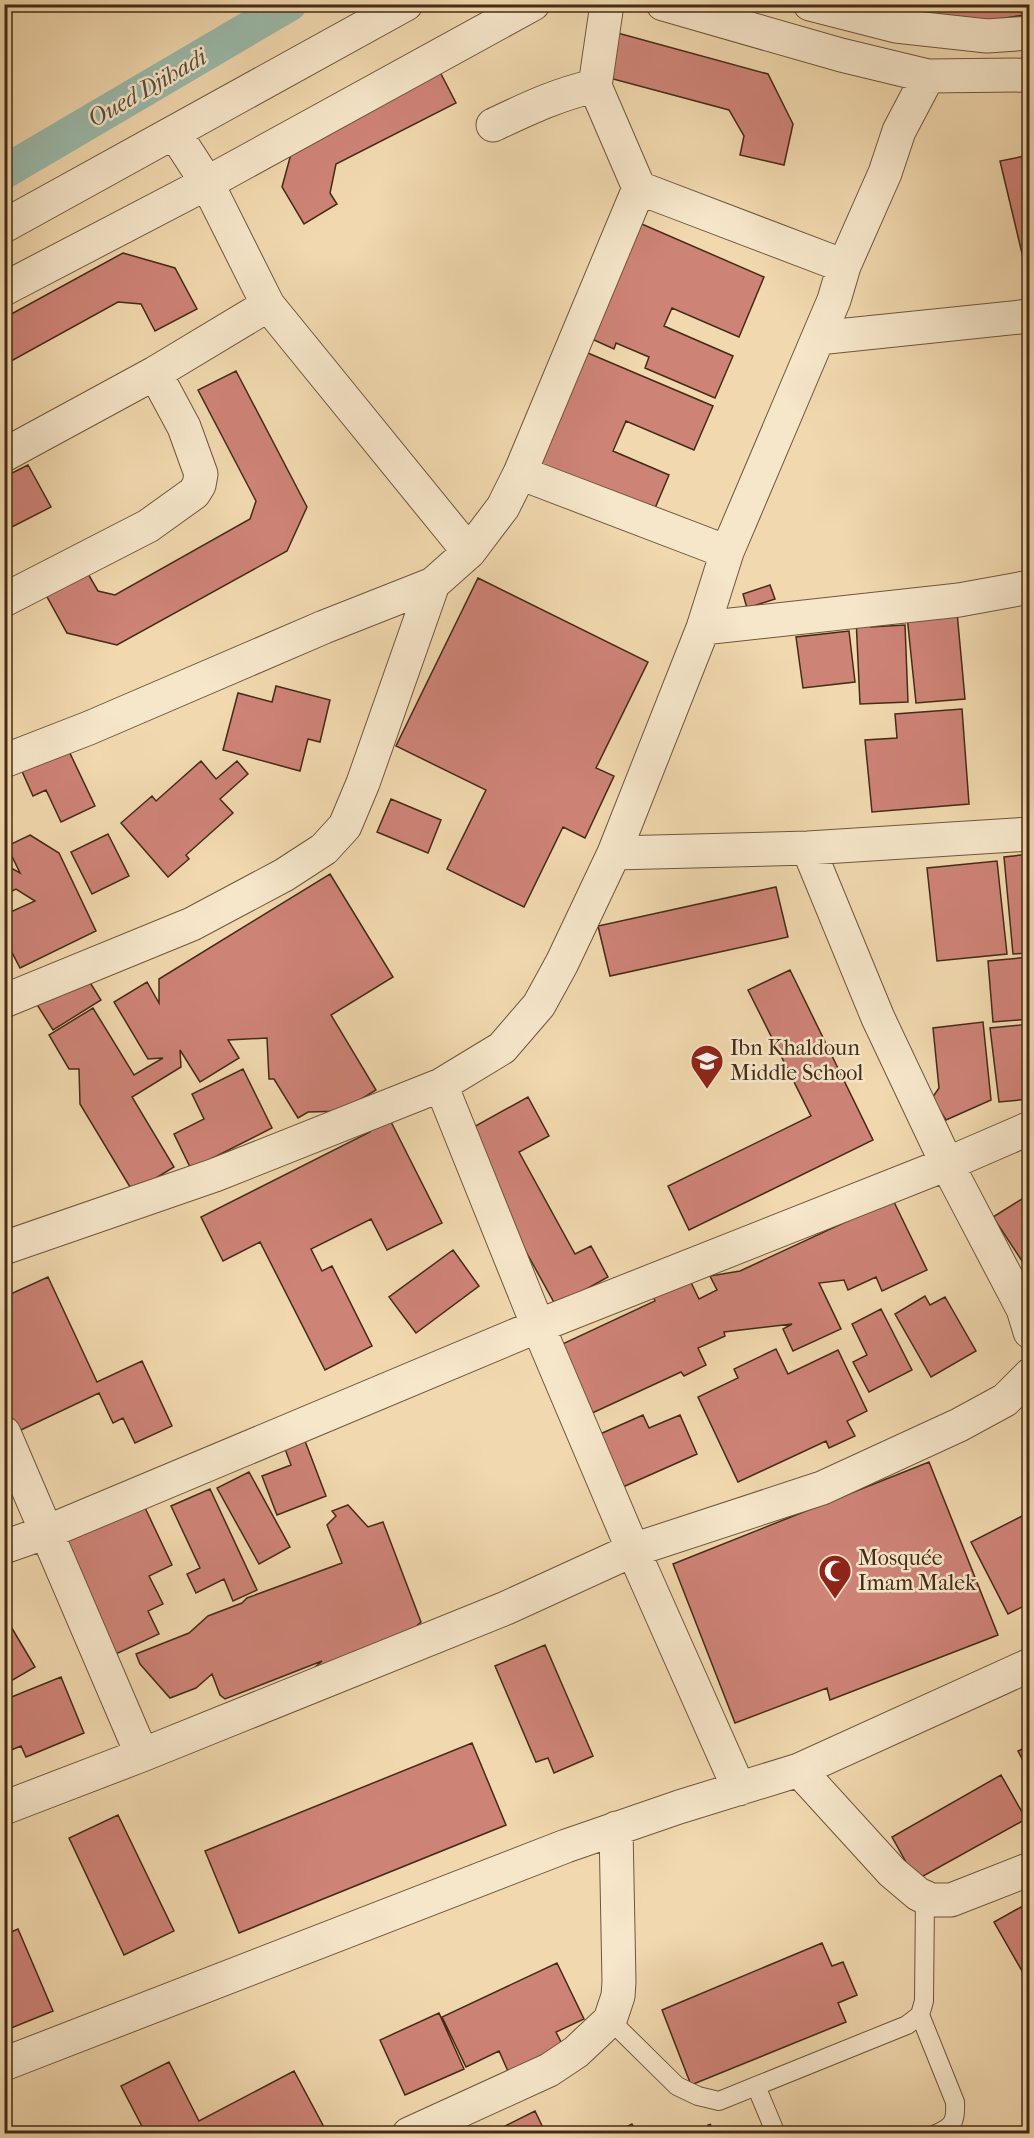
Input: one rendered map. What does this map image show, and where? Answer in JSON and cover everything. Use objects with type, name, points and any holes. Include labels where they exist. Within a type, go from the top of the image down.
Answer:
[{"type":"street","points":[[4,226],[406,4]]},
{"type":"street","points":[[4,289],[207,183],[533,4]]},
{"type":"street","points":[[607,4],[595,86],[639,188],[844,266]]},
{"type":"street","points":[[663,4],[841,55],[928,76],[1029,75]]},
{"type":"street","points":[[810,4],[896,26],[987,36],[1029,33]]},
{"type":"street","points":[[4,1248],[215,1175],[441,1085],[502,1048],[539,1005],[562,963],[614,853],[703,628],[727,552],[834,300],[844,266],[885,173],[899,131],[928,76]]},
{"type":"street","points":[[493,125],[541,102],[568,92],[595,86]]},
{"type":"street","points":[[174,132],[207,183],[268,305],[469,552]]},
{"type":"street","points":[[4,761],[89,728],[324,627],[433,584],[469,552],[503,507],[520,473],[639,188]]},
{"type":"street","points":[[4,455],[155,373],[268,305]]},
{"type":"street","points":[[818,338],[1029,316]]},
{"type":"street","points":[[4,600],[148,526],[194,493],[199,485],[201,474],[184,428],[155,373]]},
{"type":"street","points":[[520,473],[727,552]]},
{"type":"street","points":[[4,1001],[192,924],[284,875],[324,849],[345,826],[363,783],[433,584]]},
{"type":"street","points":[[703,628],[959,600],[1029,587]]},
{"type":"street","points":[[614,853],[808,848],[1029,834]]},
{"type":"street","points":[[808,848],[878,1018],[948,1164],[1023,1309],[1029,1332]]},
{"type":"street","points":[[441,1085],[537,1326],[739,1789]]},
{"type":"street","points":[[4,1547],[47,1532],[537,1326],[948,1164],[1029,1128]]},
{"type":"street","points":[[4,1808],[142,1755],[506,1608],[633,1550],[822,1488],[959,1425],[1005,1400],[1029,1375]]},
{"type":"street","points":[[4,1433],[142,1755]]},
{"type":"street","points":[[4,2064],[566,1846],[799,1770],[1029,1665]]},
{"type":"street","points":[[799,1770],[892,1872],[918,1894],[931,1900],[951,1900],[1029,1869]]},
{"type":"street","points":[[409,2133],[549,2070],[576,2052],[610,2020],[618,1996],[619,1982],[616,1828]]},
{"type":"lane","points":[[610,2020],[677,2086],[698,2096],[719,2101],[907,2025],[920,2015],[924,2001],[925,1897]]},
{"type":"lane","points":[[920,2015],[954,2102],[956,2118],[948,2128],[936,2133]]},
{"type":"lane","points":[[756,2086],[776,2133]]},
{"type":"building","points":[[862,4],[1023,4],[1025,15],[879,37]]},
{"type":"building","points":[[614,32],[768,74],[793,124],[784,165],[740,155],[744,136],[729,110],[602,76]]},
{"type":"building","points":[[439,70],[456,103],[336,164],[330,193],[337,204],[304,224],[282,187],[294,143]]},
{"type":"building","points":[[1030,155],[1030,287],[1000,161]]},
{"type":"building","points":[[621,215],[764,277],[739,337],[672,308],[664,326],[733,356],[715,398],[645,368],[649,357],[616,343],[614,349],[572,330]]},
{"type":"building","points":[[123,253],[175,268],[197,309],[155,331],[141,304],[118,302],[4,365],[4,318]]},
{"type":"building","points":[[569,345],[713,406],[694,450],[626,421],[613,451],[669,475],[653,513],[516,469]]},
{"type":"building","points":[[236,371],[307,507],[287,551],[117,645],[67,633],[46,595],[87,572],[98,591],[115,595],[250,519],[256,501],[198,390]]},
{"type":"building","points":[[28,465],[51,507],[4,531],[4,477]]},
{"type":"building","points":[[478,578],[648,662],[596,768],[614,776],[585,838],[563,827],[524,907],[447,869],[486,790],[396,746]]},
{"type":"building","points":[[770,585],[775,599],[747,608],[743,594]]},
{"type":"building","points":[[957,612],[965,699],[916,703],[907,616]]},
{"type":"building","points":[[856,618],[871,618],[871,627],[905,625],[908,702],[860,704]]},
{"type":"building","points":[[849,631],[855,682],[803,688],[796,637]]},
{"type":"building","points":[[276,686],[330,700],[320,742],[308,739],[300,771],[223,750],[238,693],[272,702]]},
{"type":"building","points":[[962,709],[969,804],[872,812],[865,740],[897,738],[895,714]]},
{"type":"building","points":[[1023,717],[1030,717],[1030,760],[1027,760]]},
{"type":"building","points":[[67,747],[95,806],[61,822],[46,790],[33,796],[21,769]]},
{"type":"building","points":[[201,761],[216,779],[237,761],[248,774],[220,799],[233,813],[186,855],[189,859],[168,877],[121,823],[152,796],[156,801]]},
{"type":"building","points":[[391,799],[441,820],[428,853],[377,832]]},
{"type":"building","points":[[108,834],[129,876],[92,894],[71,852]]},
{"type":"building","points":[[30,835],[59,853],[96,931],[20,968],[4,937],[4,915],[35,901],[16,889],[4,895],[4,854],[11,868],[20,873],[7,846]]},
{"type":"building","points":[[1030,854],[1030,953],[1013,954],[1004,857]]},
{"type":"building","points":[[997,861],[1007,954],[937,961],[927,868]]},
{"type":"building","points":[[330,874],[393,977],[331,1015],[376,1090],[342,1111],[308,1112],[298,1118],[274,1079],[269,1079],[267,1038],[228,1040],[239,1058],[200,1082],[180,1050],[181,1067],[132,1097],[174,1167],[133,1192],[80,1104],[79,1069],[69,1069],[49,1035],[93,1008],[134,1075],[163,1058],[148,1059],[114,1002],[147,982],[159,1003],[159,979]]},
{"type":"building","points":[[776,887],[788,937],[610,976],[598,926]]},
{"type":"building","points":[[1030,957],[1030,1019],[993,1022],[988,961]]},
{"type":"building","points":[[790,970],[873,1140],[689,1230],[668,1186],[811,1116],[748,990]]},
{"type":"building","points":[[84,973],[101,1000],[53,1030],[36,1003]]},
{"type":"building","points":[[983,1022],[991,1100],[946,1120],[932,1098],[939,1088],[933,1028]]},
{"type":"building","points":[[1030,1024],[1030,1099],[999,1102],[990,1028]]},
{"type":"building","points":[[243,1069],[272,1128],[191,1169],[174,1134],[204,1119],[192,1094]]},
{"type":"building","points":[[528,1097],[549,1136],[519,1152],[575,1254],[591,1246],[608,1277],[556,1306],[461,1134]]},
{"type":"building","points":[[385,1110],[442,1223],[387,1250],[371,1219],[311,1249],[322,1271],[332,1266],[372,1346],[325,1370],[260,1242],[223,1261],[201,1217],[370,1132],[364,1121]]},
{"type":"building","points":[[1030,1194],[1030,1273],[993,1217]]},
{"type":"building","points":[[893,1200],[927,1270],[882,1291],[876,1277],[848,1290],[844,1280],[819,1283],[841,1329],[793,1351],[783,1329],[792,1324],[724,1332],[725,1336],[698,1348],[706,1365],[684,1376],[681,1372],[588,1415],[556,1347],[655,1301],[649,1287],[685,1270],[699,1299],[717,1290],[710,1276],[740,1271]]},
{"type":"building","points":[[453,1250],[479,1286],[416,1333],[389,1297]]},
{"type":"building","points":[[48,1277],[97,1382],[142,1361],[172,1426],[135,1443],[123,1418],[113,1423],[99,1393],[4,1438],[4,1297]]},
{"type":"building","points":[[925,1296],[930,1305],[945,1297],[976,1351],[931,1377],[895,1314]]},
{"type":"building","points":[[881,1309],[912,1370],[869,1392],[853,1362],[867,1355],[852,1324]]},
{"type":"building","points":[[776,1349],[788,1374],[838,1350],[867,1411],[847,1421],[855,1436],[829,1448],[826,1441],[738,1482],[698,1397],[738,1378],[734,1369]]},
{"type":"building","points":[[643,1415],[649,1428],[680,1415],[697,1454],[596,1499],[573,1446]]},
{"type":"building","points":[[305,1441],[326,1496],[277,1515],[262,1476],[291,1465],[285,1449]]},
{"type":"building","name":"Mosquée Imam Malek","points":[[929,1462],[998,1635],[830,1700],[827,1688],[735,1723],[673,1564]]},
{"type":"building","points":[[249,1472],[290,1547],[259,1564],[217,1488]]},
{"type":"building","points":[[210,1489],[257,1590],[233,1601],[224,1579],[196,1593],[187,1574],[200,1568],[171,1506]]},
{"type":"building","points":[[139,1495],[172,1565],[149,1576],[163,1604],[148,1611],[159,1634],[90,1666],[44,1539]]},
{"type":"building","points":[[348,1505],[368,1527],[383,1522],[421,1622],[410,1632],[314,1668],[322,1661],[225,1699],[220,1695],[212,1674],[196,1688],[170,1698],[140,1664],[136,1654],[189,1633],[208,1616],[242,1603],[247,1598],[342,1563],[327,1525],[336,1516],[332,1511]]},
{"type":"building","points":[[1030,1512],[1030,1603],[1008,1614],[971,1542]]},
{"type":"building","points":[[10,1625],[35,1667],[4,1685],[4,1628]]},
{"type":"building","points":[[545,1645],[593,1756],[554,1773],[548,1758],[536,1762],[495,1666]]},
{"type":"building","points":[[61,1677],[84,1733],[26,1757],[21,1746],[4,1753],[4,1700]]},
{"type":"building","points":[[472,1743],[506,1825],[239,1933],[205,1851]]},
{"type":"building","points":[[1030,1745],[1030,1774],[1018,1751]]},
{"type":"building","points":[[1001,1775],[1026,1819],[916,1880],[892,1837]]},
{"type":"building","points":[[118,1815],[174,1931],[124,1955],[69,1838]]},
{"type":"building","points":[[1030,1902],[1030,1985],[994,1922]]},
{"type":"building","points":[[18,1929],[53,2011],[4,2031],[4,1935]]},
{"type":"building","points":[[822,1943],[832,1966],[843,1962],[857,1995],[838,2003],[846,2022],[691,2085],[662,2010]]},
{"type":"building","points":[[557,1963],[584,2019],[556,2032],[566,2052],[511,2078],[499,2051],[466,2067],[442,2017]]},
{"type":"building","points":[[439,2013],[464,2069],[405,2095],[380,2040]]},
{"type":"building","points":[[169,2062],[199,2121],[294,2071],[325,2129],[316,2134],[146,2134],[121,2086]]},
{"type":"building","points":[[535,2111],[546,2134],[489,2134]]},
{"type":"building","points":[[632,2124],[637,2134],[612,2134]]},
{"type":"waterway","name":"Oued Djihadi","points":[[4,172],[290,4]]},
{"type":"place","name":"Ibn Khaldoun Middle School","points":[[707,1090]]},
{"type":"place","name":"Mosquée Imam Malek","points":[[835,1600]]}]
